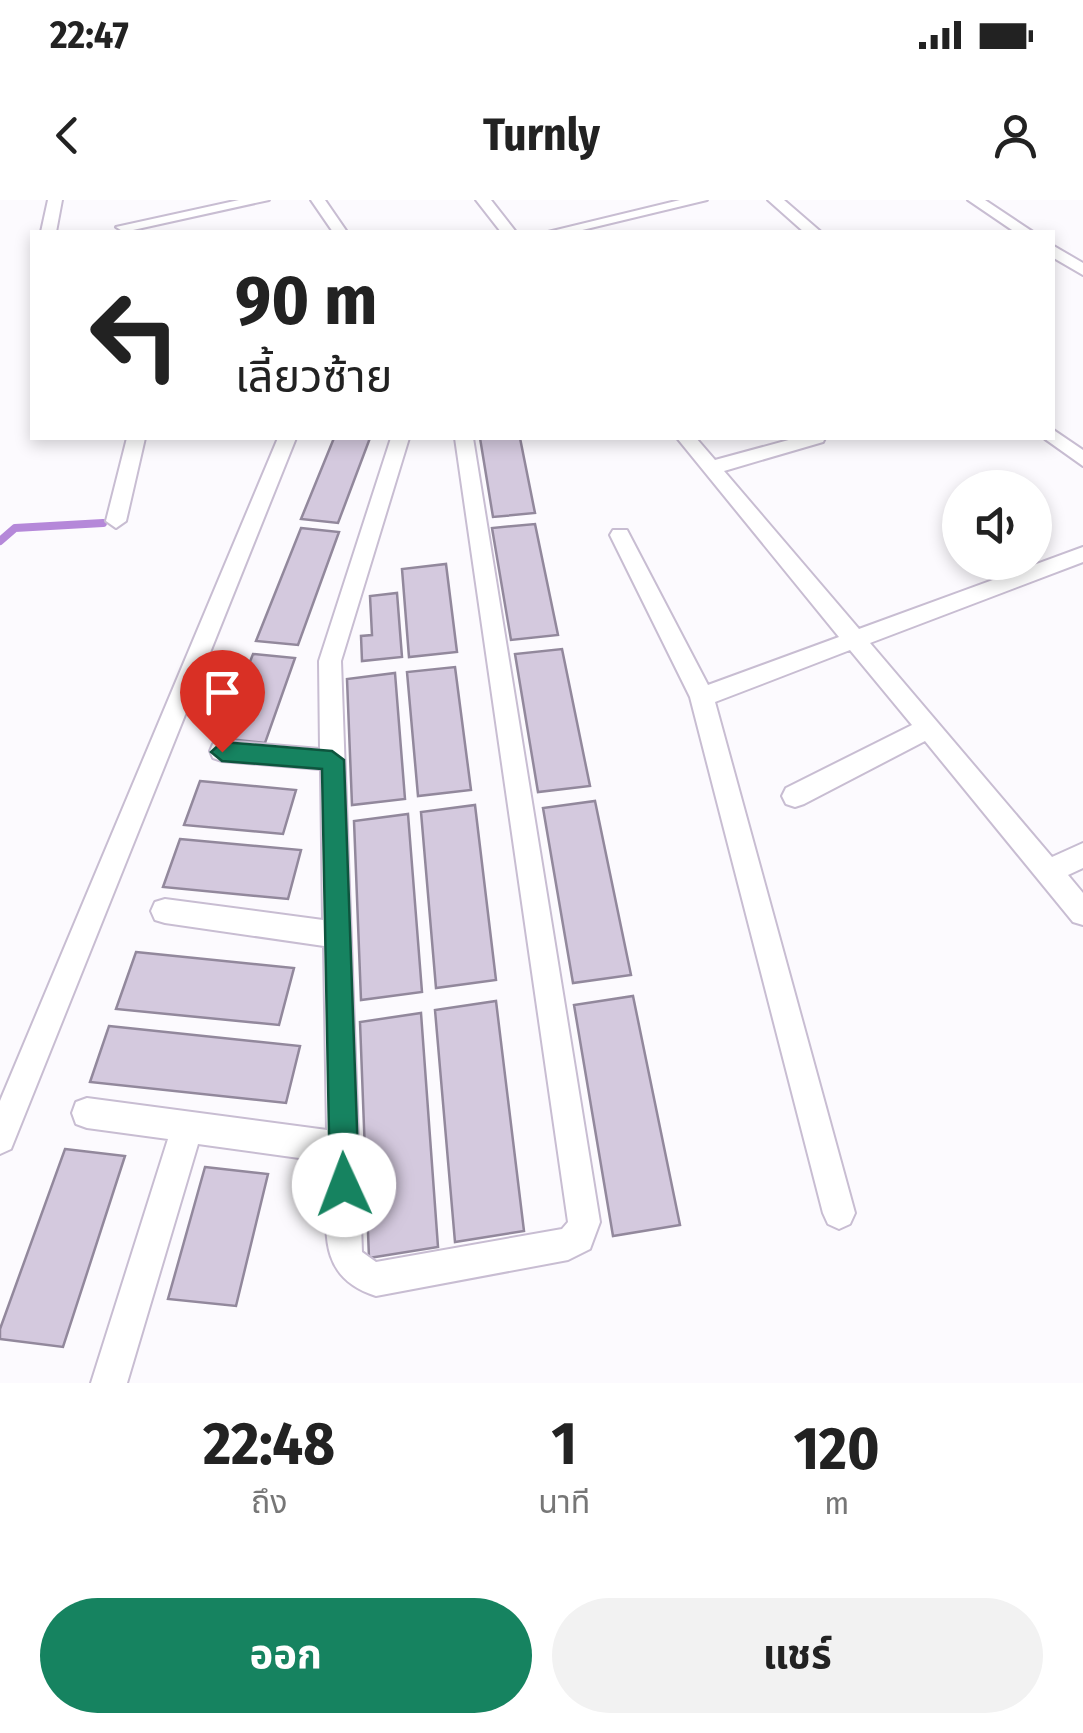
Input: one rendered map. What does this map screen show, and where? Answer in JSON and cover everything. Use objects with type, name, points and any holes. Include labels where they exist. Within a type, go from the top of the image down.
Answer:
[{"type":"street","points":[[48,230],[55,200]]},
{"type":"street","points":[[124,227],[160,226],[262,200]]},
{"type":"street","points":[[318,200],[339,230]]},
{"type":"street","points":[[482,200],[508,230]]},
{"type":"street","points":[[565,230],[700,200]]},
{"type":"street","points":[[775,200],[811,230]]},
{"type":"street","points":[[975,200],[1022,230]]},
{"type":"street","points":[[1055,252],[1083,270]]},
{"type":"street","points":[[1055,437],[1083,460]]},
{"type":"street","points":[[116,521],[136,440]]},
{"type":"street","points":[[0,1138],[286,440]]},
{"type":"street","points":[[399,440],[330,661],[346,1259],[360,1274],[376,1280],[568,1244],[578,1237],[584,1222],[464,440]]},
{"type":"street","points":[[688,440],[1083,913]]},
{"type":"street","points":[[711,468],[809,440]]},
{"type":"street","points":[[620,535],[702,697],[838,1212]]},
{"type":"street","points":[[702,697],[1083,554]]},
{"type":"street","points":[[795,796],[929,728]]},
{"type":"street","points":[[222,752],[332,760]]},
{"type":"street","points":[[1048,872],[1083,855]]},
{"type":"street","points":[[166,910],[337,935]]},
{"type":"street","points":[[87,1113],[343,1148]]},
{"type":"street","points":[[109,1383],[187,1127]]},
{"type":"building","points":[[333,440],[369,440],[338,523],[301,519]]},
{"type":"building","points":[[480,440],[520,440],[535,513],[493,517]]},
{"type":"building","points":[[535,524],[558,635],[511,640],[492,528]]},
{"type":"building","points":[[301,528],[339,532],[298,645],[256,641]]},
{"type":"building","points":[[446,564],[457,652],[409,657],[402,569]]},
{"type":"building","points":[[397,593],[402,657],[362,661],[361,636],[372,635],[370,596]]},
{"type":"building","points":[[562,649],[590,786],[538,792],[515,654]]},
{"type":"building","points":[[253,654],[295,658],[265,743],[220,738]]},
{"type":"building","points":[[455,667],[471,790],[418,796],[407,672]]},
{"type":"building","points":[[395,673],[405,799],[352,805],[347,679]]},
{"type":"building","points":[[200,781],[296,790],[283,834],[184,825]]},
{"type":"building","points":[[595,801],[631,975],[573,983],[543,808]]},
{"type":"building","points":[[475,805],[496,980],[436,988],[421,812]]},
{"type":"building","points":[[408,814],[422,992],[361,1000],[354,821]]},
{"type":"building","points":[[180,839],[301,850],[288,899],[163,887]]},
{"type":"building","points":[[136,952],[294,968],[279,1025],[116,1009]]},
{"type":"building","points":[[633,996],[680,1225],[613,1236],[574,1005]]},
{"type":"building","points":[[496,1001],[524,1231],[455,1242],[435,1010]]},
{"type":"building","points":[[421,1013],[438,1247],[369,1258],[360,1022]]},
{"type":"building","points":[[109,1026],[300,1046],[286,1103],[90,1082]]},
{"type":"building","points":[[65,1149],[125,1156],[63,1347],[0,1339],[0,1329]]},
{"type":"building","points":[[205,1167],[268,1174],[236,1306],[168,1299]]},
{"type":"waterway","points":[[0,541],[15,528],[103,523]]},
{"type":"route","points":[[222,752],[332,760],[344,1185]]}]
